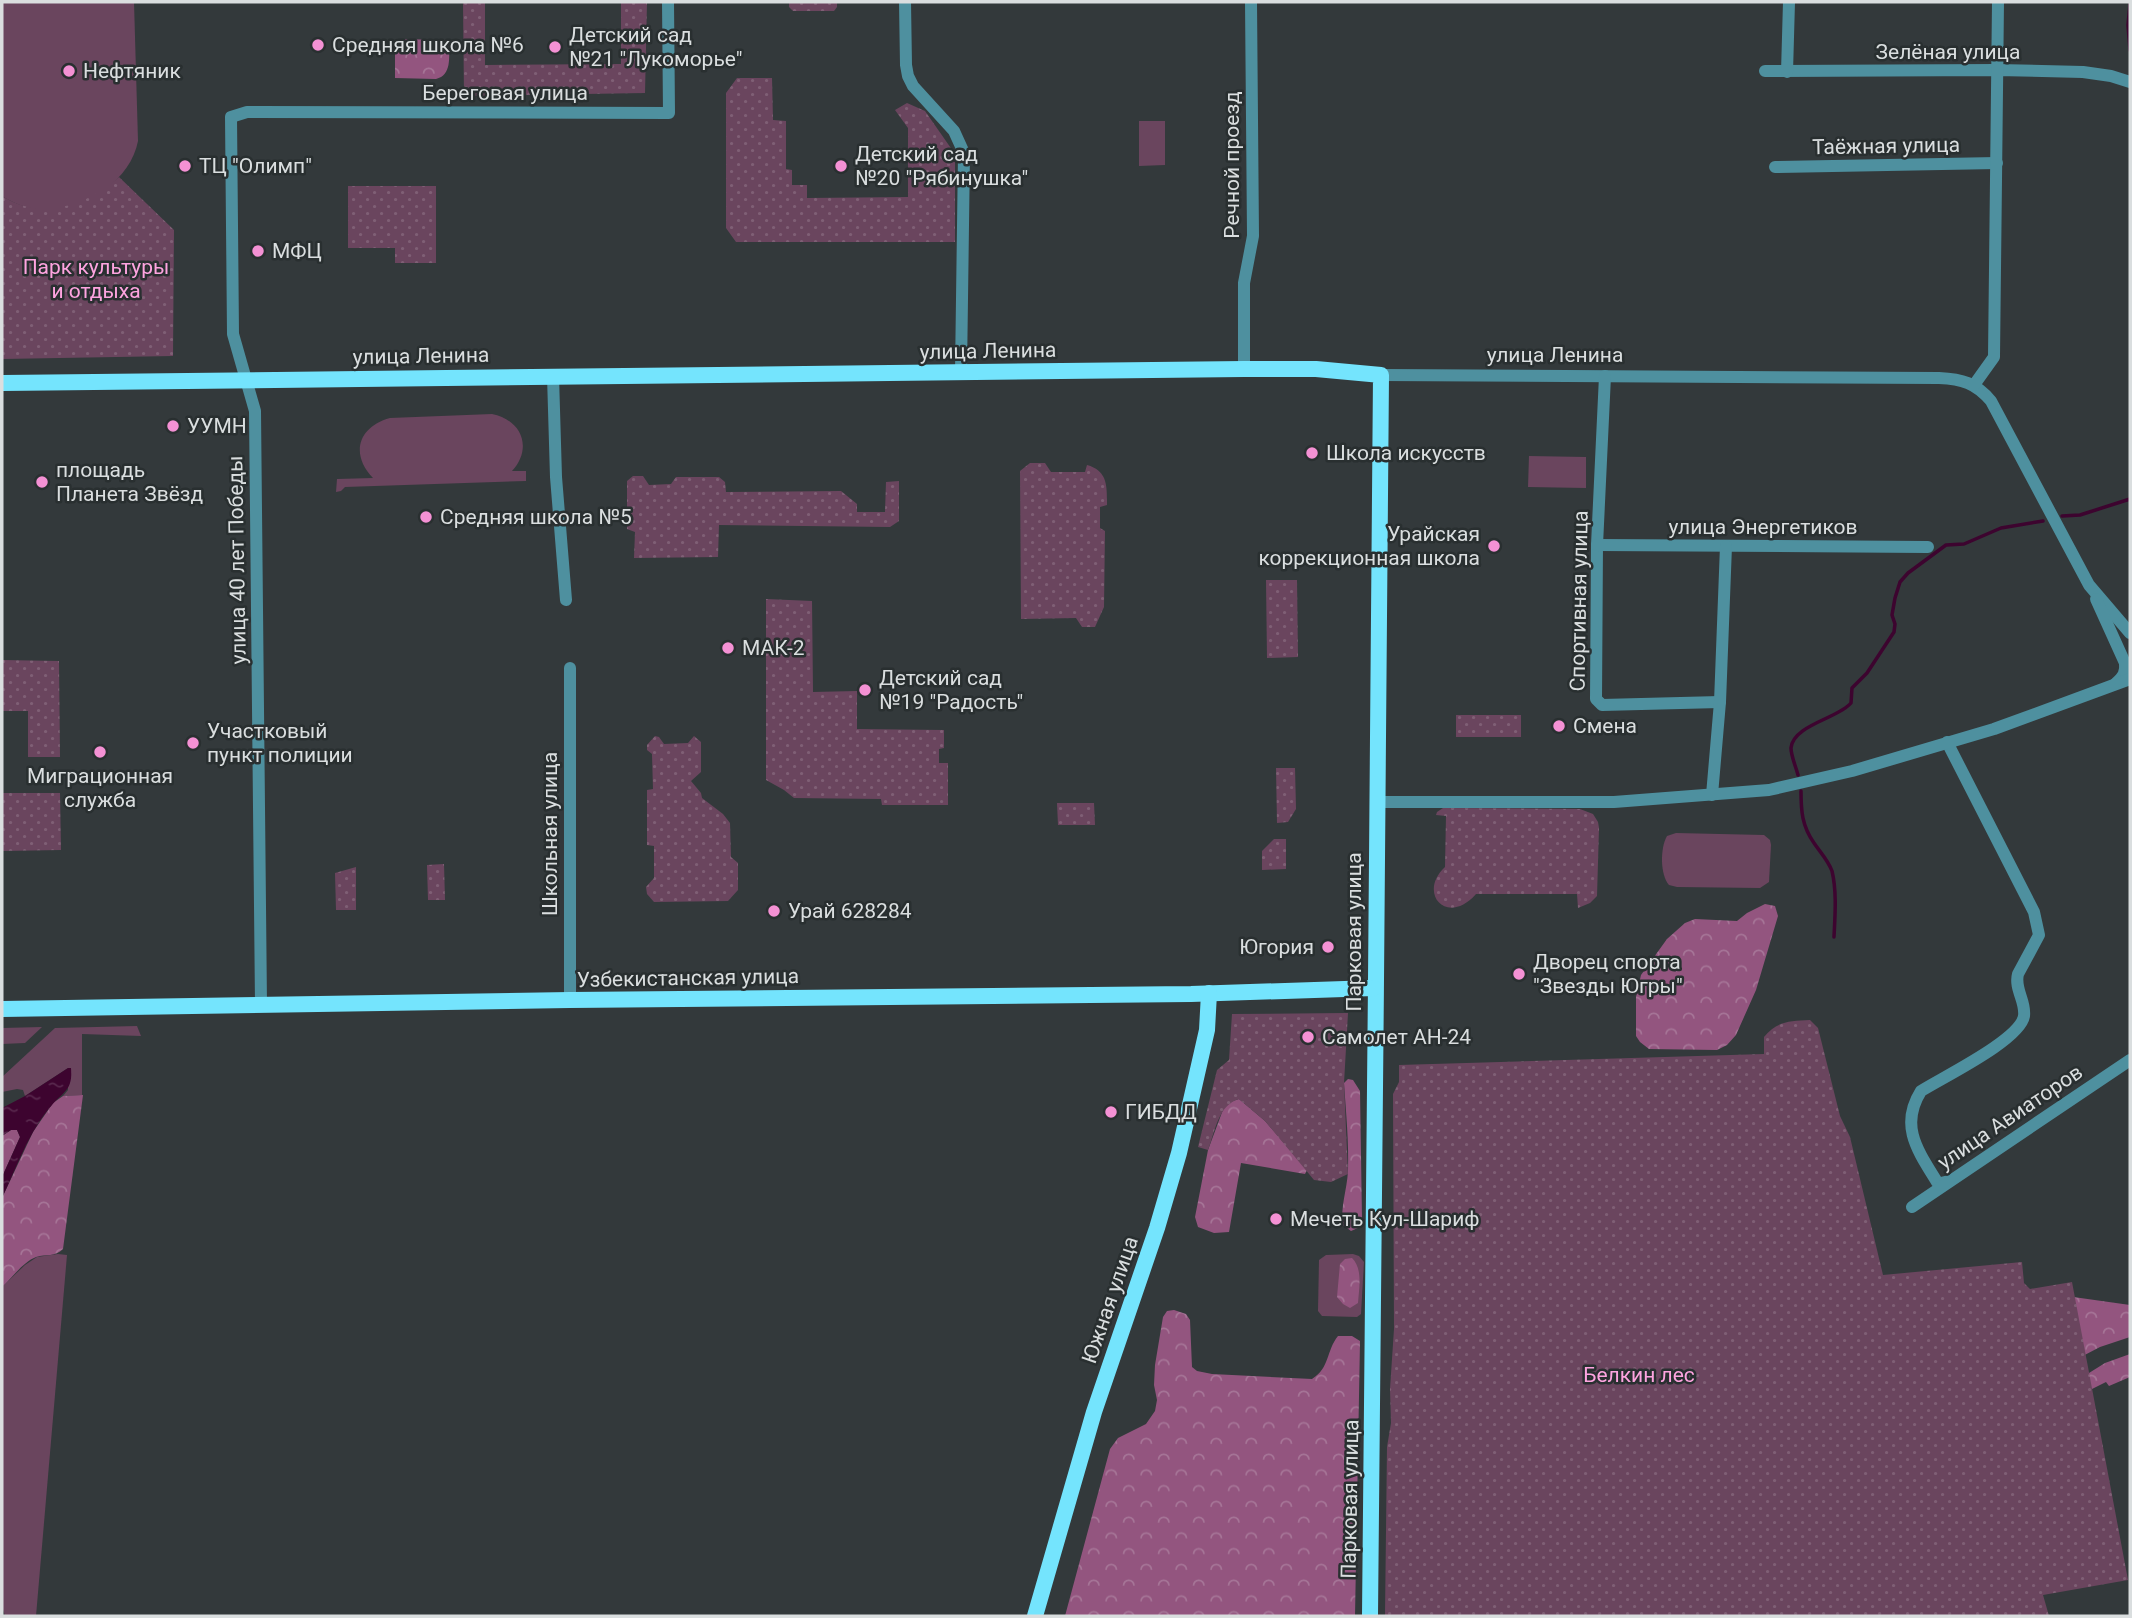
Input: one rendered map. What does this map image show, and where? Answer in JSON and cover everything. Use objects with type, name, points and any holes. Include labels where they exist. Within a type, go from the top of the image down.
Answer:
[{"type":"main road","name":"улица Ленина","points":[[2,383],[1244,369],[1316,369],[1381,375]]},
{"type":"main road","name":"Парковая улица","points":[[1370,1616],[1381,375]]},
{"type":"main road","name":"Узбекистанская улица","points":[[2,1009],[1209,993],[1374,988]]},
{"type":"main road","name":"Южная улица","points":[[1035,1616],[1094,1412],[1172,1178],[1207,1030],[1209,993]]},
{"type":"street","name":"Береговая улица","points":[[230,117],[247,112],[669,113],[668,2]]},
{"type":"street","points":[[905,2],[908,76],[916,90],[954,131],[964,153],[966,165],[961,372]]},
{"type":"street","name":"Речной проезд","points":[[1244,369],[1244,283],[1253,236],[1251,2]]},
{"type":"street","points":[[1787,72],[1789,2]]},
{"type":"street","points":[[1998,2],[1994,357],[1974,384],[1991,401],[2090,585],[2125,663],[2126,671],[2114,685]]},
{"type":"street","name":"Зелёная улица","points":[[1765,71],[1997,70],[2093,73],[2130,82]]},
{"type":"street","name":"улица 40 лет Победы","points":[[230,117],[233,334],[255,411],[261,1005]]},
{"type":"street","name":"Таёжная улица","points":[[1775,167],[1997,163]]},
{"type":"street","name":"улица Ленина","points":[[1381,375],[1939,378],[1974,384]]},
{"type":"street","points":[[553,376],[556,466],[566,600]]},
{"type":"street","name":"Спортивная улица","points":[[1605,376],[1597,545],[1597,702],[1602,705],[1720,702]]},
{"type":"street","name":"улица Энергетиков","points":[[1597,545],[1928,547]]},
{"type":"street","points":[[1712,794],[1720,702],[1726,546]]},
{"type":"street","points":[[2090,585],[2130,633]]},
{"type":"street","name":"Школьная улица","points":[[570,668],[570,1000]]},
{"type":"street","points":[[1376,802],[1614,802],[1769,790],[1852,771],[2005,725],[2130,679]]},
{"type":"street","points":[[1947,742],[2034,912],[2039,935],[2016,981],[2024,1011],[2022,1024],[1991,1049],[1921,1091],[1914,1102],[1910,1117],[1915,1146],[1937,1182],[1949,1181]]},
{"type":"street","name":"улица Авиаторов","points":[[1912,1207],[2130,1060]]},
{"type":"green space","name":"Нефтяник","points":[[2,2],[134,2],[138,141],[134,155],[117,179],[92,198],[78,204],[43,210],[24,206],[2,196]]},
{"type":"green space","points":[[463,2],[485,2],[485,65],[621,64],[621,2],[647,2],[645,93],[464,96]]},
{"type":"green space","points":[[789,2],[837,2],[837,7],[834,11],[793,11]]},
{"type":"green space","points":[[397,39],[447,40],[449,60],[445,74],[436,79],[395,78]]},
{"type":"green space","points":[[737,78],[772,78],[773,120],[786,121],[786,169],[792,170],[792,185],[807,185],[807,198],[908,197],[908,128],[895,110],[907,103],[925,111],[955,154],[955,242],[736,242],[726,228],[726,93]]},
{"type":"green space","points":[[1139,121],[1165,121],[1165,165],[1139,166]]},
{"type":"green space","name":"Парк культуры и отдыха","points":[[119,177],[174,230],[173,356],[2,359],[2,196],[33,208],[63,207],[92,196]]},
{"type":"green space","points":[[348,186],[436,186],[436,263],[395,263],[395,248],[348,248]]},
{"type":"green space","points":[[492,414],[511,422],[521,436],[522,453],[512,471],[526,471],[526,481],[345,487],[336,492],[337,479],[373,478],[361,460],[360,451],[364,435],[379,422],[390,418]]},
{"type":"green space","points":[[1529,456],[1586,457],[1586,488],[1528,487]]},
{"type":"green space","points":[[1030,463],[1045,463],[1051,472],[1085,472],[1087,465],[1099,471],[1105,480],[1107,505],[1100,507],[1100,528],[1105,531],[1104,607],[1095,627],[1082,627],[1076,618],[1021,619],[1020,471]]},
{"type":"green space","points":[[633,476],[643,476],[649,485],[671,484],[676,477],[719,477],[725,482],[726,492],[841,491],[857,504],[857,512],[885,512],[886,482],[899,481],[899,521],[890,527],[719,525],[718,557],[634,558],[635,532],[627,529],[627,481]]},
{"type":"green space","points":[[1266,580],[1297,580],[1298,657],[1267,658]]},
{"type":"green space","points":[[766,599],[812,601],[813,692],[857,691],[857,729],[944,730],[944,748],[939,749],[939,763],[948,763],[948,805],[882,805],[881,799],[794,798],[766,780]]},
{"type":"green space","points":[[2,660],[59,661],[60,757],[28,757],[28,711],[2,711]]},
{"type":"green space","points":[[1456,715],[1521,715],[1521,737],[1456,737]]},
{"type":"green space","points":[[655,736],[664,744],[688,743],[694,736],[701,742],[701,772],[691,781],[702,798],[730,823],[731,857],[738,863],[738,890],[728,901],[654,902],[647,894],[646,887],[654,878],[654,846],[647,845],[647,790],[653,789],[652,754],[647,750],[647,745]]},
{"type":"green space","points":[[1276,768],[1295,768],[1296,809],[1288,822],[1277,823]]},
{"type":"green space","points":[[2,793],[60,793],[61,850],[2,851]]},
{"type":"green space","points":[[1057,803],[1094,803],[1095,825],[1058,825]]},
{"type":"green space","points":[[1443,808],[1580,809],[1593,814],[1599,828],[1597,896],[1590,903],[1578,908],[1577,894],[1476,894],[1455,907],[1446,907],[1439,903],[1434,887],[1437,877],[1445,867],[1446,816],[1436,815]]},
{"type":"green space","points":[[1676,833],[1764,835],[1771,845],[1769,882],[1760,888],[1669,885],[1663,868],[1663,847],[1667,836]]},
{"type":"green space","points":[[1274,839],[1286,839],[1286,869],[1262,870],[1262,851]]},
{"type":"green space","points":[[444,864],[445,900],[428,900],[427,865]]},
{"type":"green space","points":[[356,867],[356,910],[336,910],[335,873]]},
{"type":"green space","points":[[1765,904],[1775,906],[1778,916],[1756,990],[1736,1035],[1727,1045],[1717,1050],[1649,1049],[1640,1042],[1636,1036],[1636,997],[1641,975],[1667,939],[1685,923],[1695,919],[1737,921]]},
{"type":"green space","points":[[1348,1013],[1344,1083],[1348,1174],[1331,1182],[1314,1180],[1265,1121],[1239,1099],[1232,1102],[1222,1113],[1208,1150],[1198,1147],[1217,1070],[1229,1060],[1232,1014]]},
{"type":"green space","name":"Белкин лес","points":[[1810,1020],[1818,1028],[1840,1116],[1850,1137],[1883,1275],[2022,1262],[2024,1283],[2030,1289],[2072,1282],[2128,1580],[2043,1595],[2049,1616],[1385,1616],[1387,1447],[1391,1423],[1394,1329],[1393,1094],[1399,1082],[1399,1065],[1764,1054],[1764,1037],[1774,1028],[1790,1022]]},
{"type":"green space","points":[[137,1026],[141,1036],[82,1034],[82,1095],[63,1096],[68,1090],[68,1068],[25,1096],[23,1090],[2,1092],[2,1077],[55,1028]]},
{"type":"green space","points":[[42,1027],[25,1043],[2,1044],[2,1028]]},
{"type":"green space","points":[[1348,1079],[1353,1080],[1360,1091],[1362,1219],[1358,1228],[1351,1231],[1343,1225],[1342,1218],[1348,1160],[1344,1083]]},
{"type":"green space","points":[[83,1095],[63,1249],[31,1259],[2,1287],[2,1198],[33,1132],[53,1103],[63,1096]]},
{"type":"green space","points":[[1239,1099],[1265,1121],[1307,1170],[1305,1174],[1241,1163],[1229,1232],[1214,1233],[1198,1227],[1195,1217],[1208,1150],[1224,1107]]},
{"type":"green space","points":[[11,1130],[17,1130],[20,1137],[2,1177],[2,1136]]},
{"type":"green space","points":[[1353,1254],[1364,1262],[1361,1314],[1357,1317],[1322,1316],[1318,1311],[1319,1260],[1326,1255]]},
{"type":"green space","points":[[67,1255],[36,1616],[5,1616],[2,1606],[2,1287],[37,1257]]},
{"type":"green space","points":[[1352,1258],[1358,1268],[1359,1285],[1358,1303],[1350,1308],[1337,1297],[1340,1264],[1345,1259]]},
{"type":"green space","points":[[2045,1293],[2130,1305],[2130,1337],[2100,1347],[2077,1359]]},
{"type":"green space","points":[[1167,1311],[1186,1314],[1190,1320],[1192,1367],[1197,1371],[1212,1374],[1312,1379],[1322,1370],[1338,1336],[1352,1336],[1360,1341],[1355,1616],[1065,1616],[1110,1449],[1118,1438],[1146,1424],[1155,1411],[1155,1365],[1163,1317]]},
{"type":"green space","points":[[2130,1354],[2130,1377],[2109,1386],[2106,1382],[2088,1391],[2089,1373],[2105,1363]]},
{"type":"water","points":[[71,1068],[69,1086],[37,1126],[2,1198],[2,1177],[20,1137],[17,1130],[11,1130],[2,1136],[2,1108]]},
{"type":"waterway","points":[[2130,4],[2130,50]]},
{"type":"waterway","points":[[2062,516],[2080,515],[2130,499]]},
{"type":"waterway","points":[[1798,775],[1791,751],[1794,740],[1800,733],[1851,703],[1852,688],[1867,673],[1894,632],[1892,615],[1895,598],[1900,582],[1908,573],[1946,545],[1964,544],[2001,528],[2043,521]]},
{"type":"waterway","points":[[1801,791],[1802,812],[1807,831],[1828,863],[1834,879],[1834,937]]},
{"type":"place","name":"Средняя школа №6","points":[[318,45]]},
{"type":"place","name":"Детский сад №21 \"Лукоморье\"","points":[[555,47]]},
{"type":"place","name":"Нефтяник","points":[[69,71]]},
{"type":"place","name":"ТЦ \"Олимп\"","points":[[185,166]]},
{"type":"place","name":"Детский сад №20 \"Рябинушка\"","points":[[841,166]]},
{"type":"place","name":"МФЦ","points":[[258,251]]},
{"type":"place","name":"УУМН","points":[[173,426]]},
{"type":"place","name":"Школа искусств","points":[[1312,453]]},
{"type":"place","name":"площадь Планета Звёзд","points":[[42,482]]},
{"type":"place","name":"Средняя школа №5","points":[[426,517]]},
{"type":"place","name":"Урайская коррекционная школа","points":[[1494,546]]},
{"type":"place","name":"МАК-2","points":[[728,648]]},
{"type":"place","name":"Детский сад №19 \"Радость\"","points":[[865,690]]},
{"type":"place","name":"Смена","points":[[1559,726]]},
{"type":"place","name":"Участковый пункт полиции","points":[[193,743]]},
{"type":"place","name":"Миграционная служба","points":[[100,752]]},
{"type":"place","name":"Урай 628284","points":[[774,911]]},
{"type":"place","name":"Югория","points":[[1328,947]]},
{"type":"place","name":"Дворец спорта \"Звезды Югры\"","points":[[1519,974]]},
{"type":"place","name":"Самолет АН-24","points":[[1308,1037]]},
{"type":"place","name":"ГИБДД","points":[[1111,1112]]},
{"type":"place","name":"Мечеть Кул-Шариф","points":[[1276,1219]]}]
